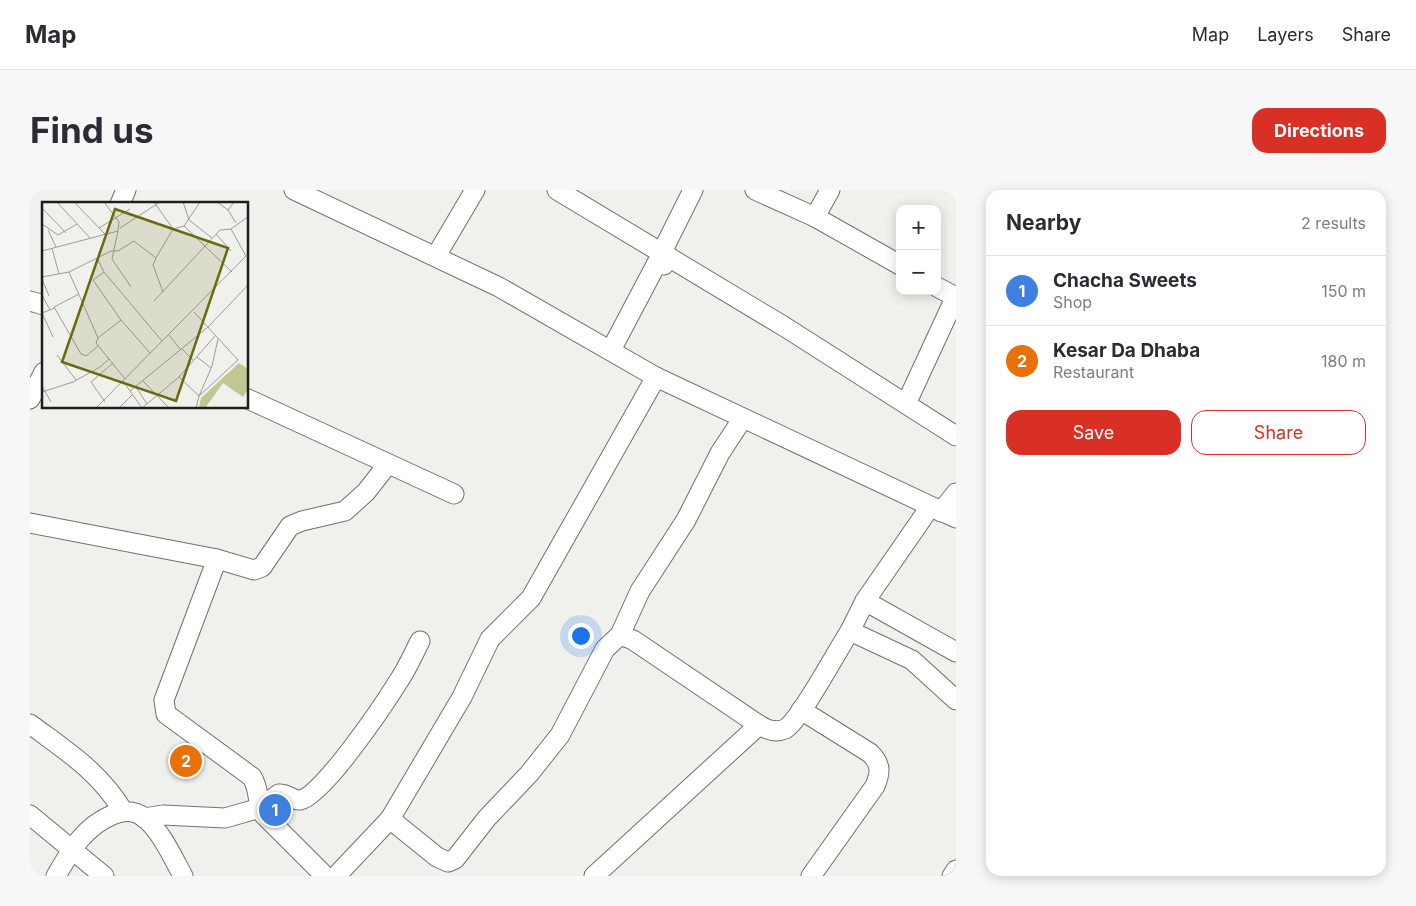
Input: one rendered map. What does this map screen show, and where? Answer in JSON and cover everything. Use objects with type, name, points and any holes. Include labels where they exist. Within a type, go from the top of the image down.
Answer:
[{"type":"street","points":[[121,202],[126,190]]},
{"type":"street","points":[[294,190],[499,287],[656,376],[942,512]]},
{"type":"street","points":[[436,256],[475,190]]},
{"type":"street","points":[[557,190],[665,254],[954,432]]},
{"type":"street","points":[[611,350],[658,261],[664,264],[665,254],[693,190]]},
{"type":"street","points":[[755,190],[815,217],[896,263]]},
{"type":"street","points":[[815,217],[830,190]]},
{"type":"street","points":[[906,404],[956,297],[941,289]]},
{"type":"street","points":[[30,399],[42,376]]},
{"type":"street","points":[[336,876],[390,819],[462,697],[490,639],[531,598],[656,376]]},
{"type":"street","points":[[249,400],[454,494]]},
{"type":"street","points":[[390,819],[437,857],[448,862],[455,859],[487,818],[529,774],[560,735],[606,649],[620,635],[640,591],[686,520],[720,453],[743,418]]},
{"type":"street","points":[[30,523],[218,559],[254,570],[262,567],[290,526],[302,521],[344,511],[366,492],[388,464]]},
{"type":"street","points":[[620,635],[633,640],[759,725],[768,730],[779,732],[788,728],[801,710],[850,631],[866,601],[956,493]]},
{"type":"street","points":[[218,559],[164,700],[166,714],[252,778],[260,793],[260,808],[264,815],[325,876]]},
{"type":"street","points":[[866,601],[956,652]]},
{"type":"street","points":[[850,631],[912,660],[956,700]]},
{"type":"street","points":[[144,818],[163,815],[225,818],[260,808],[279,794],[300,800],[306,798],[334,772],[399,682],[420,641]]},
{"type":"street","points":[[801,710],[870,753],[877,760],[880,769],[875,786],[811,876]]},
{"type":"street","points":[[30,724],[90,768],[112,793],[123,810]]},
{"type":"street","points":[[594,876],[759,725]]},
{"type":"street","points":[[56,876],[72,849],[91,826],[123,810],[144,818],[160,836],[183,876]]},
{"type":"street","points":[[30,815],[104,876]]},
{"type":"street","points":[[952,876],[956,870]]},
{"type":"place","name":"Kesar Da Dhaba","points":[[186,761]]},
{"type":"place","name":"Chacha Sweets","points":[[275,810]]}]
